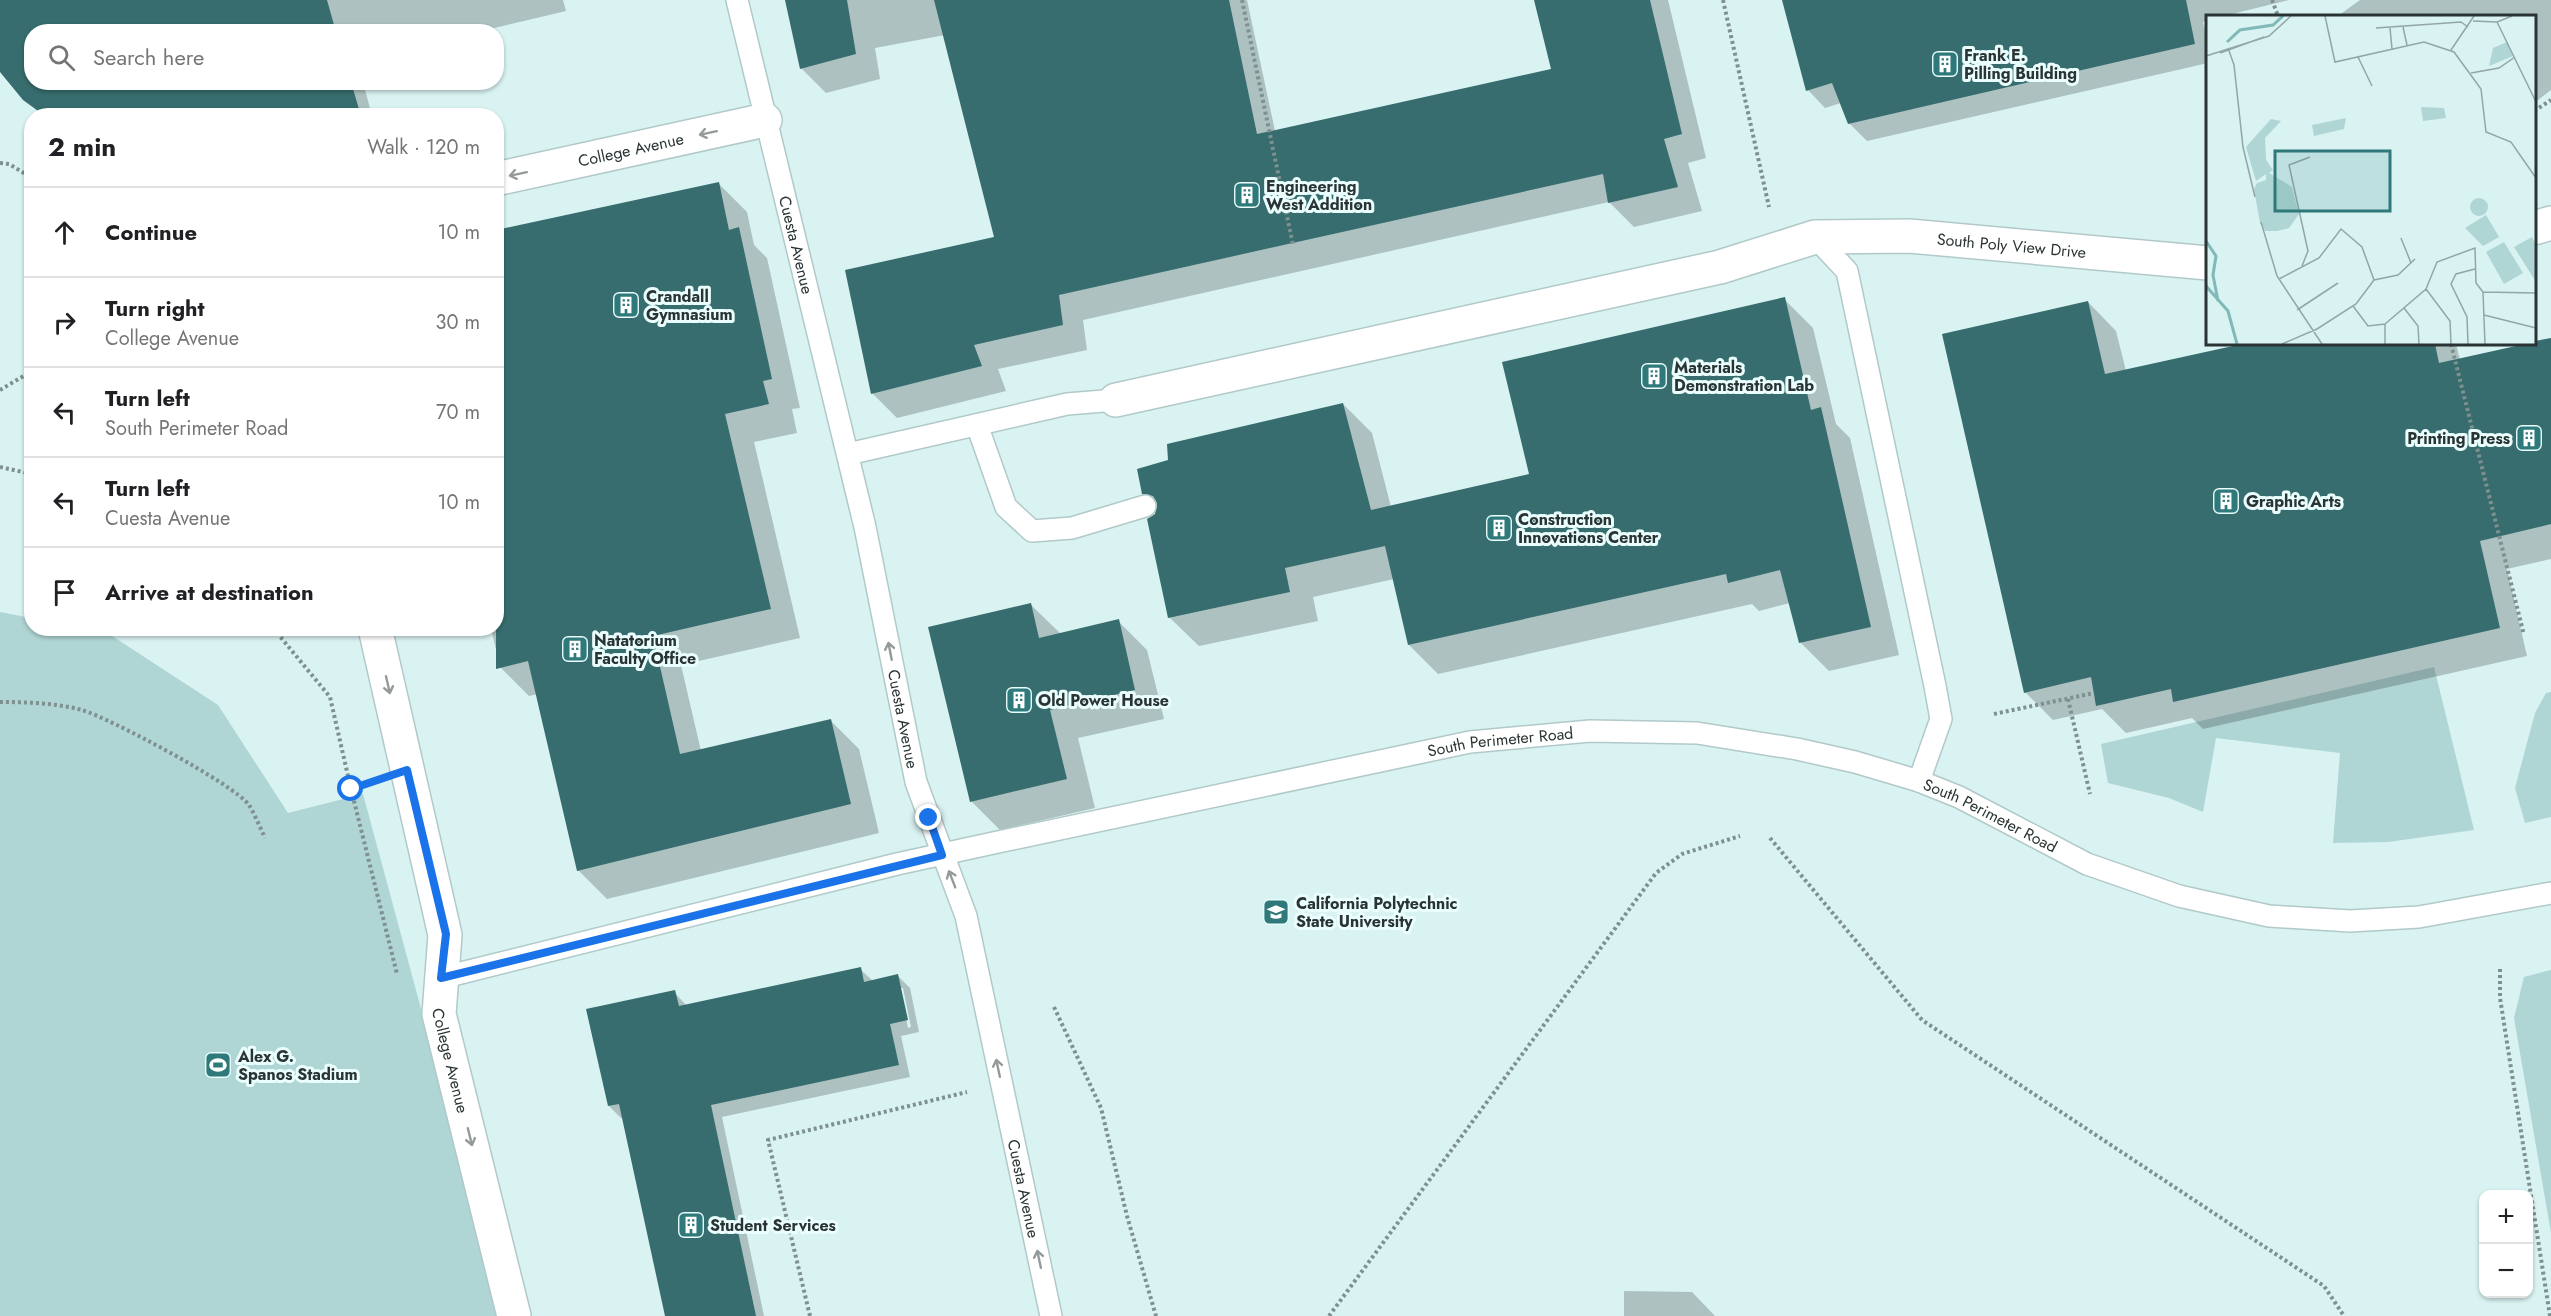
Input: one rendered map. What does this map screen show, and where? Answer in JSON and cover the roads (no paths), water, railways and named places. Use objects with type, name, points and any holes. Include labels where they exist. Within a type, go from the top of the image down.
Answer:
[{"type":"street","name":"College Avenue","points":[[504,177],[765,120]]},
{"type":"street","points":[[2536,228],[2551,223]]},
{"type":"street","name":"South Poly View Drive","points":[[1116,400],[1720,267],[1815,237],[1910,236],[2206,263]]},
{"type":"street","name":"College Avenue","points":[[377,636],[446,934],[440,1014],[514,1316]]},
{"type":"lane","name":"Cuesta Avenue","points":[[737,0],[865,527],[916,782],[966,916],[1051,1316]]},
{"type":"lane","points":[[1815,237],[1847,271],[1935,686],[1941,719],[1919,781]]},
{"type":"lane","points":[[848,454],[1067,404],[1116,400]]},
{"type":"lane","points":[[977,424],[1006,507],[1032,531],[1072,528],[1145,506]]},
{"type":"lane","name":"South Perimeter Road","points":[[441,978],[942,855],[1470,742],[1590,731],[1697,732],[1855,762],[1919,781],[1974,804],[2087,864],[2179,896],[2269,916],[2350,921],[2419,917],[2551,893]]},
{"type":"place","name":"Frank E. Pilling Building","points":[[1945,64]]},
{"type":"place","name":"Engineering West Addition","points":[[1247,195]]},
{"type":"place","name":"Crandall Gymnasium","points":[[626,305]]},
{"type":"place","name":"Materials Demonstration Lab","points":[[1654,376]]},
{"type":"place","name":"Printing Press","points":[[2529,438]]},
{"type":"place","name":"Graphic Arts","points":[[2226,501]]},
{"type":"place","name":"Construction Innovations Center","points":[[1499,528]]},
{"type":"place","name":"Natatorium Faculty Office","points":[[575,649]]},
{"type":"place","name":"Old Power House","points":[[1019,700]]},
{"type":"place","name":"California Polytechnic State University","points":[[1276,912]]},
{"type":"place","name":"Alex G. Spanos Stadium","points":[[218,1065]]},
{"type":"place","name":"Student Services","points":[[691,1225]]}]
